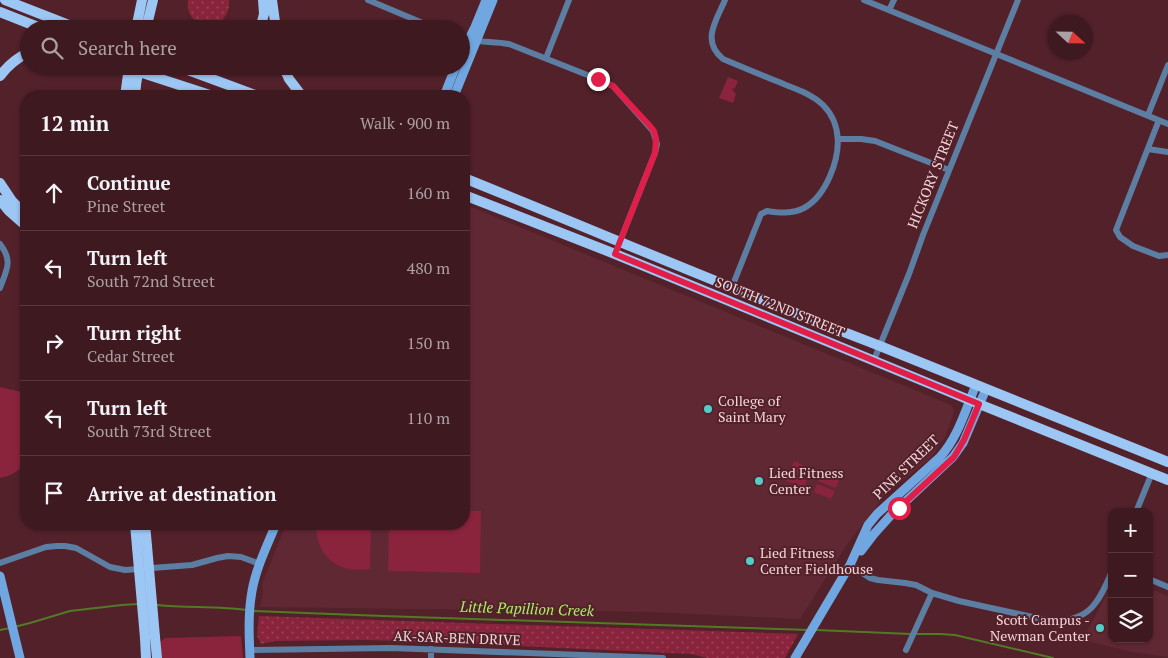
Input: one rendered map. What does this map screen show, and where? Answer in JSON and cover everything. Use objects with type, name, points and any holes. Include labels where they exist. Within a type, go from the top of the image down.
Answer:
[{"type":"main road","points":[[4,0],[56,20]]},
{"type":"main road","points":[[138,20],[142,0]]},
{"type":"main road","points":[[148,20],[153,0]]},
{"type":"main road","points":[[262,20],[263,0]]},
{"type":"main road","points":[[272,0],[275,20]]},
{"type":"main road","points":[[0,12],[20,20]]},
{"type":"main road","points":[[0,76],[10,64],[20,58]]},
{"type":"main road","points":[[130,75],[134,90]]},
{"type":"main road","points":[[128,90],[136,75]]},
{"type":"main road","points":[[149,75],[195,90]]},
{"type":"main road","points":[[163,75],[202,90]]},
{"type":"main road","points":[[201,75],[242,90]]},
{"type":"main road","points":[[287,75],[297,90]]},
{"type":"main road","name":"SOUTH 72ND STREET","points":[[470,180],[732,288],[1168,462]]},
{"type":"main road","points":[[0,183],[12,201],[20,208]]},
{"type":"main road","name":"SOUTH 72ND STREET","points":[[470,197],[615,254],[1168,480]]},
{"type":"main road","points":[[0,200],[20,221]]},
{"type":"main road","points":[[137,530],[142,546],[150,638],[156,658]]},
{"type":"main road","points":[[142,546],[144,530]]},
{"type":"main road","points":[[146,658],[150,638]]},
{"type":"street","points":[[368,0],[416,20]]},
{"type":"street","points":[[470,36],[486,0]]},
{"type":"street","points":[[470,37],[493,0]]},
{"type":"street","points":[[546,58],[569,0]]},
{"type":"street","points":[[725,0],[711,34],[713,47],[718,54],[723,59],[804,92],[817,100],[832,117],[839,145],[827,184],[817,198],[809,205],[796,211],[785,213],[767,211],[761,214],[732,288]]},
{"type":"street","points":[[864,0],[1168,124]]},
{"type":"street","points":[[890,10],[894,0]]},
{"type":"street","name":"HICKORY STREET","points":[[874,360],[1018,0]]},
{"type":"street","points":[[470,40],[509,44],[608,83],[613,86],[654,131],[656,139],[655,153],[615,254]]},
{"type":"street","points":[[1148,115],[1168,65]]},
{"type":"street","points":[[446,90],[452,75]]},
{"type":"street","points":[[456,90],[459,75]]},
{"type":"street","points":[[1159,120],[1116,230],[1120,237],[1133,246],[1159,256],[1168,255]]},
{"type":"street","points":[[838,139],[875,141],[949,170]]},
{"type":"street","points":[[1148,149],[1168,152]]},
{"type":"street","points":[[0,244],[8,256],[9,262],[0,288]]},
{"type":"street","name":"PINE STREET","points":[[797,655],[850,565],[868,525],[877,514],[946,449],[981,387]]},
{"type":"street","points":[[1138,508],[1152,473]]},
{"type":"street","points":[[250,654],[248,633],[252,588],[274,530]]},
{"type":"street","points":[[0,563],[46,547],[61,546],[74,548],[108,566],[125,570],[192,565],[228,556],[244,558],[260,564]]},
{"type":"street","points":[[850,565],[870,578],[916,585],[932,593],[959,601],[1051,621],[1064,622],[1075,619],[1094,606],[1108,580]]},
{"type":"street","points":[[0,576],[20,658]]},
{"type":"street","points":[[1153,581],[1168,587]]},
{"type":"street","points":[[906,650],[932,593]]},
{"type":"street","name":"AK-SAR-BEN DRIVE","points":[[250,654],[387,648],[663,658]]},
{"type":"street","points":[[431,649],[431,658]]},
{"type":"shaded area","points":[[188,0],[229,0],[228,11],[221,20],[195,20],[189,11]]},
{"type":"shaded area","points":[[728,77],[738,81],[735,88],[732,89],[736,94],[733,103],[719,98]]},
{"type":"shaded area","name":"College of Saint Mary","points":[[470,206],[944,402],[952,406],[954,412],[945,437],[931,458],[887,493],[846,546],[800,619],[648,612],[260,607],[263,592],[262,584],[284,530],[470,530]]},
{"type":"shaded area","points":[[0,387],[20,392],[20,469],[15,473],[0,478]]},
{"type":"shaded area","points":[[794,461],[811,469],[808,477],[790,470]]},
{"type":"shaded area","points":[[789,472],[807,480],[804,488],[786,481]]},
{"type":"shaded area","points":[[821,472],[839,480],[836,488],[818,481]]},
{"type":"shaded area","points":[[817,484],[835,491],[831,499],[814,492]]},
{"type":"shaded area","points":[[470,511],[481,511],[480,573],[388,571],[389,530],[470,530]]},
{"type":"shaded area","points":[[316,530],[371,530],[370,569],[358,570],[339,566],[325,554],[317,536]]},
{"type":"shaded area","name":"Scott Campus - Newman Center","points":[[1108,590],[1108,643],[1153,643],[1153,590],[1168,596],[1168,657],[1133,652],[1082,640]]},
{"type":"shaded area","points":[[259,616],[798,634],[785,658],[707,658],[691,654],[367,640],[276,641],[261,644],[257,636]]},
{"type":"shaded area","points":[[241,636],[243,658],[160,658],[159,643],[165,638]]},
{"type":"waterway","name":"Little Papillion Creek","points":[[14,627],[70,611],[139,604]]},
{"type":"waterway","name":"Little Papillion Creek","points":[[157,605],[247,610]]},
{"type":"waterway","name":"Little Papillion Creek","points":[[254,611],[809,630]]},
{"type":"waterway","name":"Little Papillion Creek","points":[[0,630],[10,628]]},
{"type":"waterway","name":"Little Papillion Creek","points":[[816,630],[911,634]]},
{"type":"waterway","name":"Little Papillion Creek","points":[[916,634],[955,635],[1053,658]]},
{"type":"place","name":"College of Saint Mary","points":[[708,409]]},
{"type":"place","name":"Lied Fitness Center","points":[[759,481]]},
{"type":"place","name":"Lied Fitness Center Fieldhouse","points":[[750,561]]},
{"type":"place","name":"Scott Campus - Newman Center","points":[[1100,628]]},
{"type":"route","points":[[598,79],[613,86],[650,126],[654,131],[657,144],[615,254],[979,404],[964,440],[954,457],[899,508]]}]
